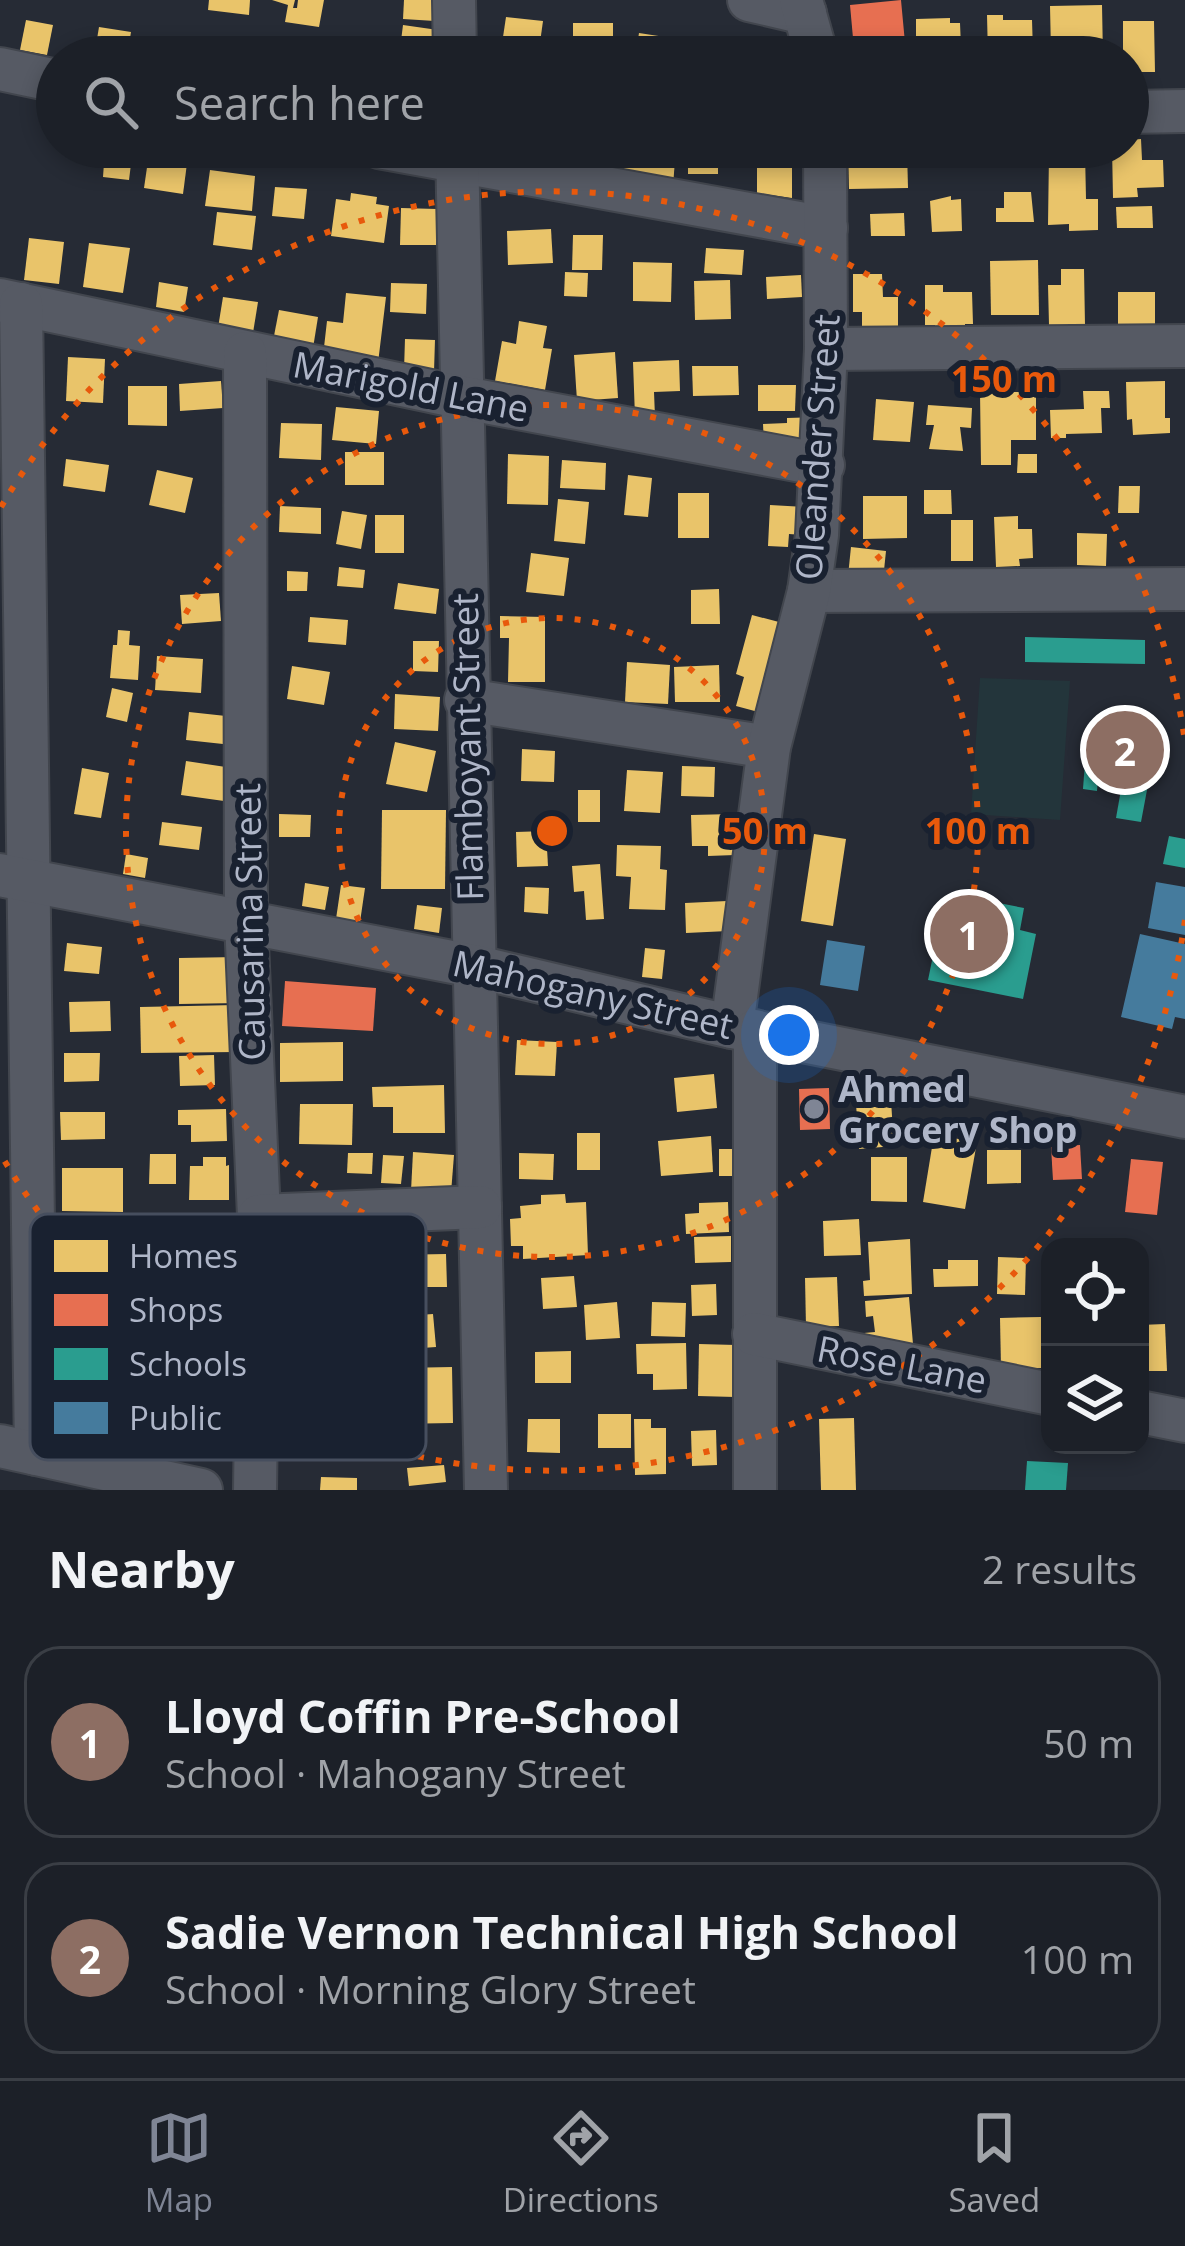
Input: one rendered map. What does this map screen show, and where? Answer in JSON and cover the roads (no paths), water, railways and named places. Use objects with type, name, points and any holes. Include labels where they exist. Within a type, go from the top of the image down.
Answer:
[{"type":"street","points":[[454,0],[455,36]]},
{"type":"street","points":[[748,0],[803,6],[811,36]]},
{"type":"street","points":[[0,69],[36,77]]},
{"type":"street","points":[[1149,112],[1185,111]]},
{"type":"street","name":"Flamboyant Street","points":[[457,168],[486,1490]]},
{"type":"street","points":[[523,168],[826,228]]},
{"type":"street","name":"Oleander Street","points":[[755,1490],[744,1029],[769,747],[809,591],[823,465],[825,168]]},
{"type":"street","points":[[11,302],[18,1450]]},
{"type":"street","name":"Marigold Lane","points":[[11,302],[459,397],[823,465]]},
{"type":"street","points":[[826,349],[1185,346]]},
{"type":"street","name":"Causarina Street","points":[[245,353],[246,921],[259,1214]]},
{"type":"street","points":[[809,591],[1185,589]]},
{"type":"street","points":[[466,700],[769,747]]},
{"type":"street","name":"Mahogany Street","points":[[14,878],[473,966],[744,1029],[1185,1117]]},
{"type":"street","points":[[308,1214],[480,1207]]},
{"type":"street","name":"Rose Lane","points":[[754,1334],[1041,1392]]},
{"type":"street","points":[[1149,1414],[1185,1421]]},
{"type":"street","points":[[64,1460],[201,1490]]},
{"type":"street","name":"Causarina Street","points":[[255,1460],[255,1490]]},
{"type":"place","name":"Sadie Vernon Technical High School","points":[[1125,750]]},
{"type":"place","name":"Lloyd Coffin Pre-School","points":[[969,934]]},
{"type":"place","name":"Ahmed Grocery Shop","points":[[814,1109]]}]
